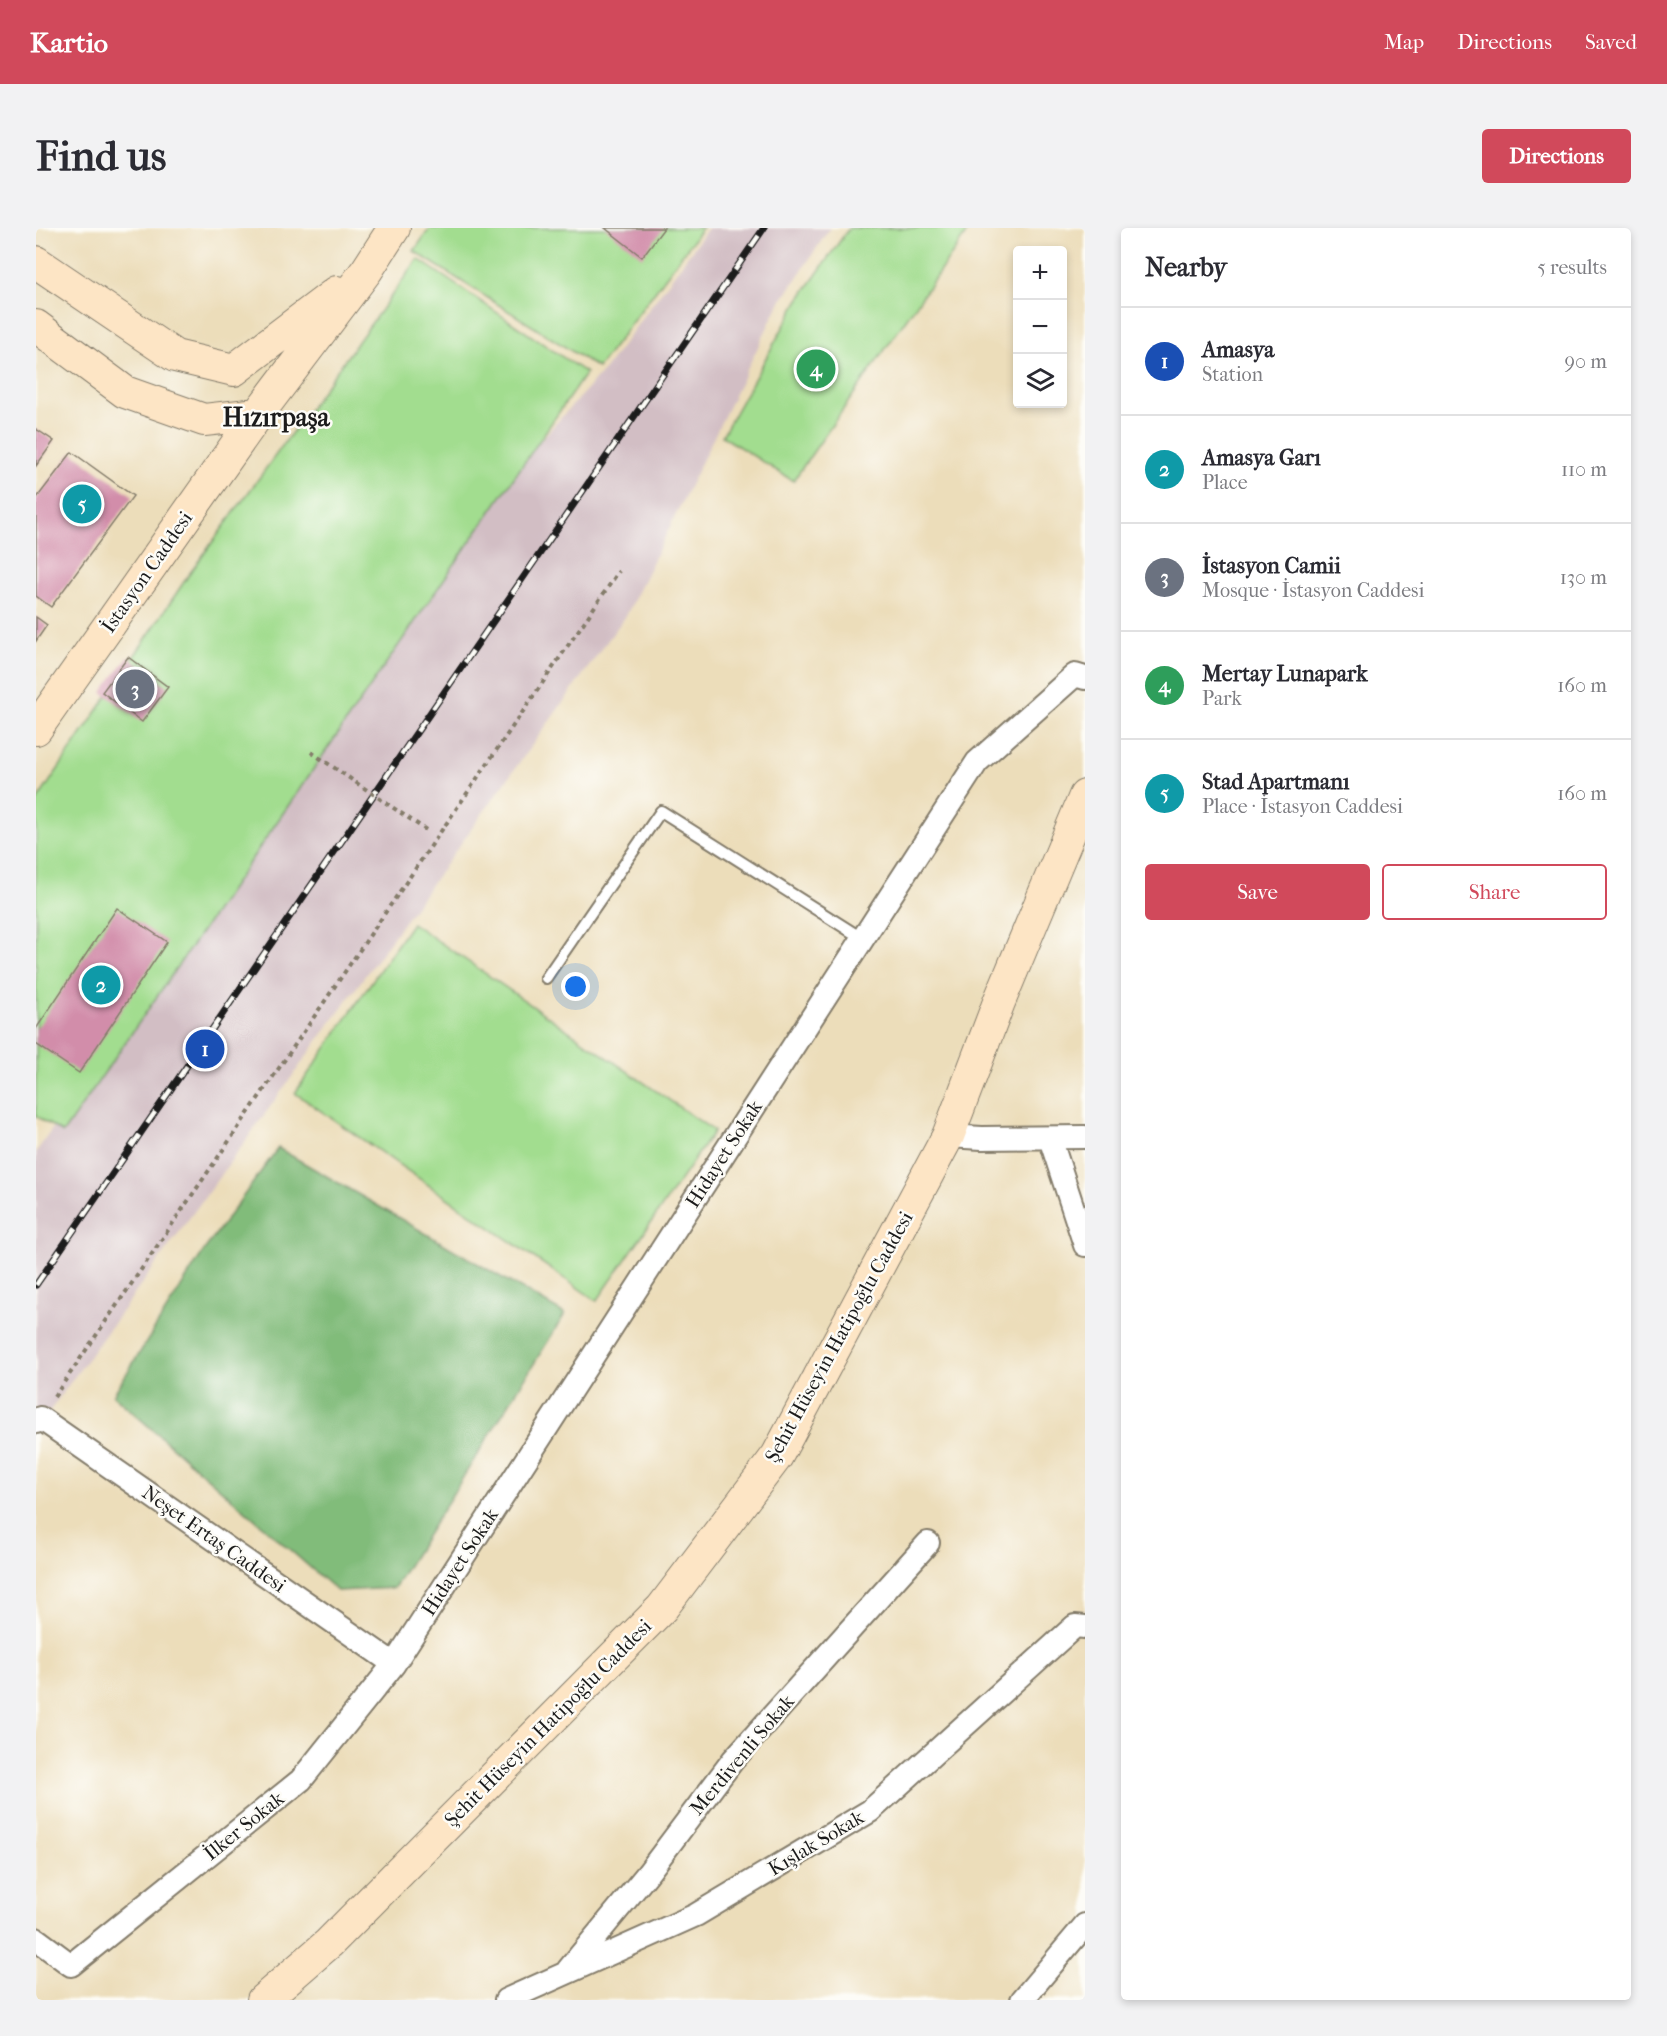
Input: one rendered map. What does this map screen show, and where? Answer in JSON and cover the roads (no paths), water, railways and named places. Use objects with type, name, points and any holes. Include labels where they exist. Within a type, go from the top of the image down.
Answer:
[{"type":"street","points":[[36,262],[175,356],[234,370],[367,270],[394,228]]},
{"type":"street","name":"İstasyon Caddesi","points":[[36,729],[258,414],[367,270]]},
{"type":"street","points":[[36,326],[125,392],[204,420],[258,414]]},
{"type":"street","name":"Hidayet Sokak","points":[[393,1664],[978,762],[1075,675],[1085,678]]},
{"type":"street","name":"Şehit Hüseyin Hatipoğlu Caddesi","points":[[263,2000],[329,1943],[662,1608],[777,1456],[948,1136],[999,1002],[1085,796]]},
{"type":"street","points":[[948,1136],[1085,1137]]},
{"type":"street","points":[[1050,1138],[1085,1245]]},
{"type":"street","name":"Neşet Ertaş Caddesi","points":[[38,1420],[393,1664]]},
{"type":"street","name":"Merdivenli Sokak","points":[[565,1974],[648,1873],[734,1760],[928,1543]]},
{"type":"street","name":"Kışlak Sokak","points":[[506,2000],[696,1915],[870,1811],[1076,1626],[1085,1627]]},
{"type":"street","name":"İlker Sokak","points":[[36,1939],[71,1965],[301,1780],[393,1664]]},
{"type":"street","points":[[1022,2000],[1085,1925]]},
{"type":"lane","points":[[546,978],[661,811],[863,939]]},
{"type":"railway","points":[[36,1285],[764,228]]},
{"type":"place","name":"Mertay Lunapark","points":[[816,369]]},
{"type":"place","name":"Stad Apartmanı","points":[[82,504]]},
{"type":"place","name":"İstasyon Camii","points":[[135,689]]},
{"type":"place","name":"Amasya Garı","points":[[101,985]]},
{"type":"place","name":"Amasya","points":[[205,1049]]},
{"type":"district","name":"Hızırpaşa","points":[[276,417]]}]
